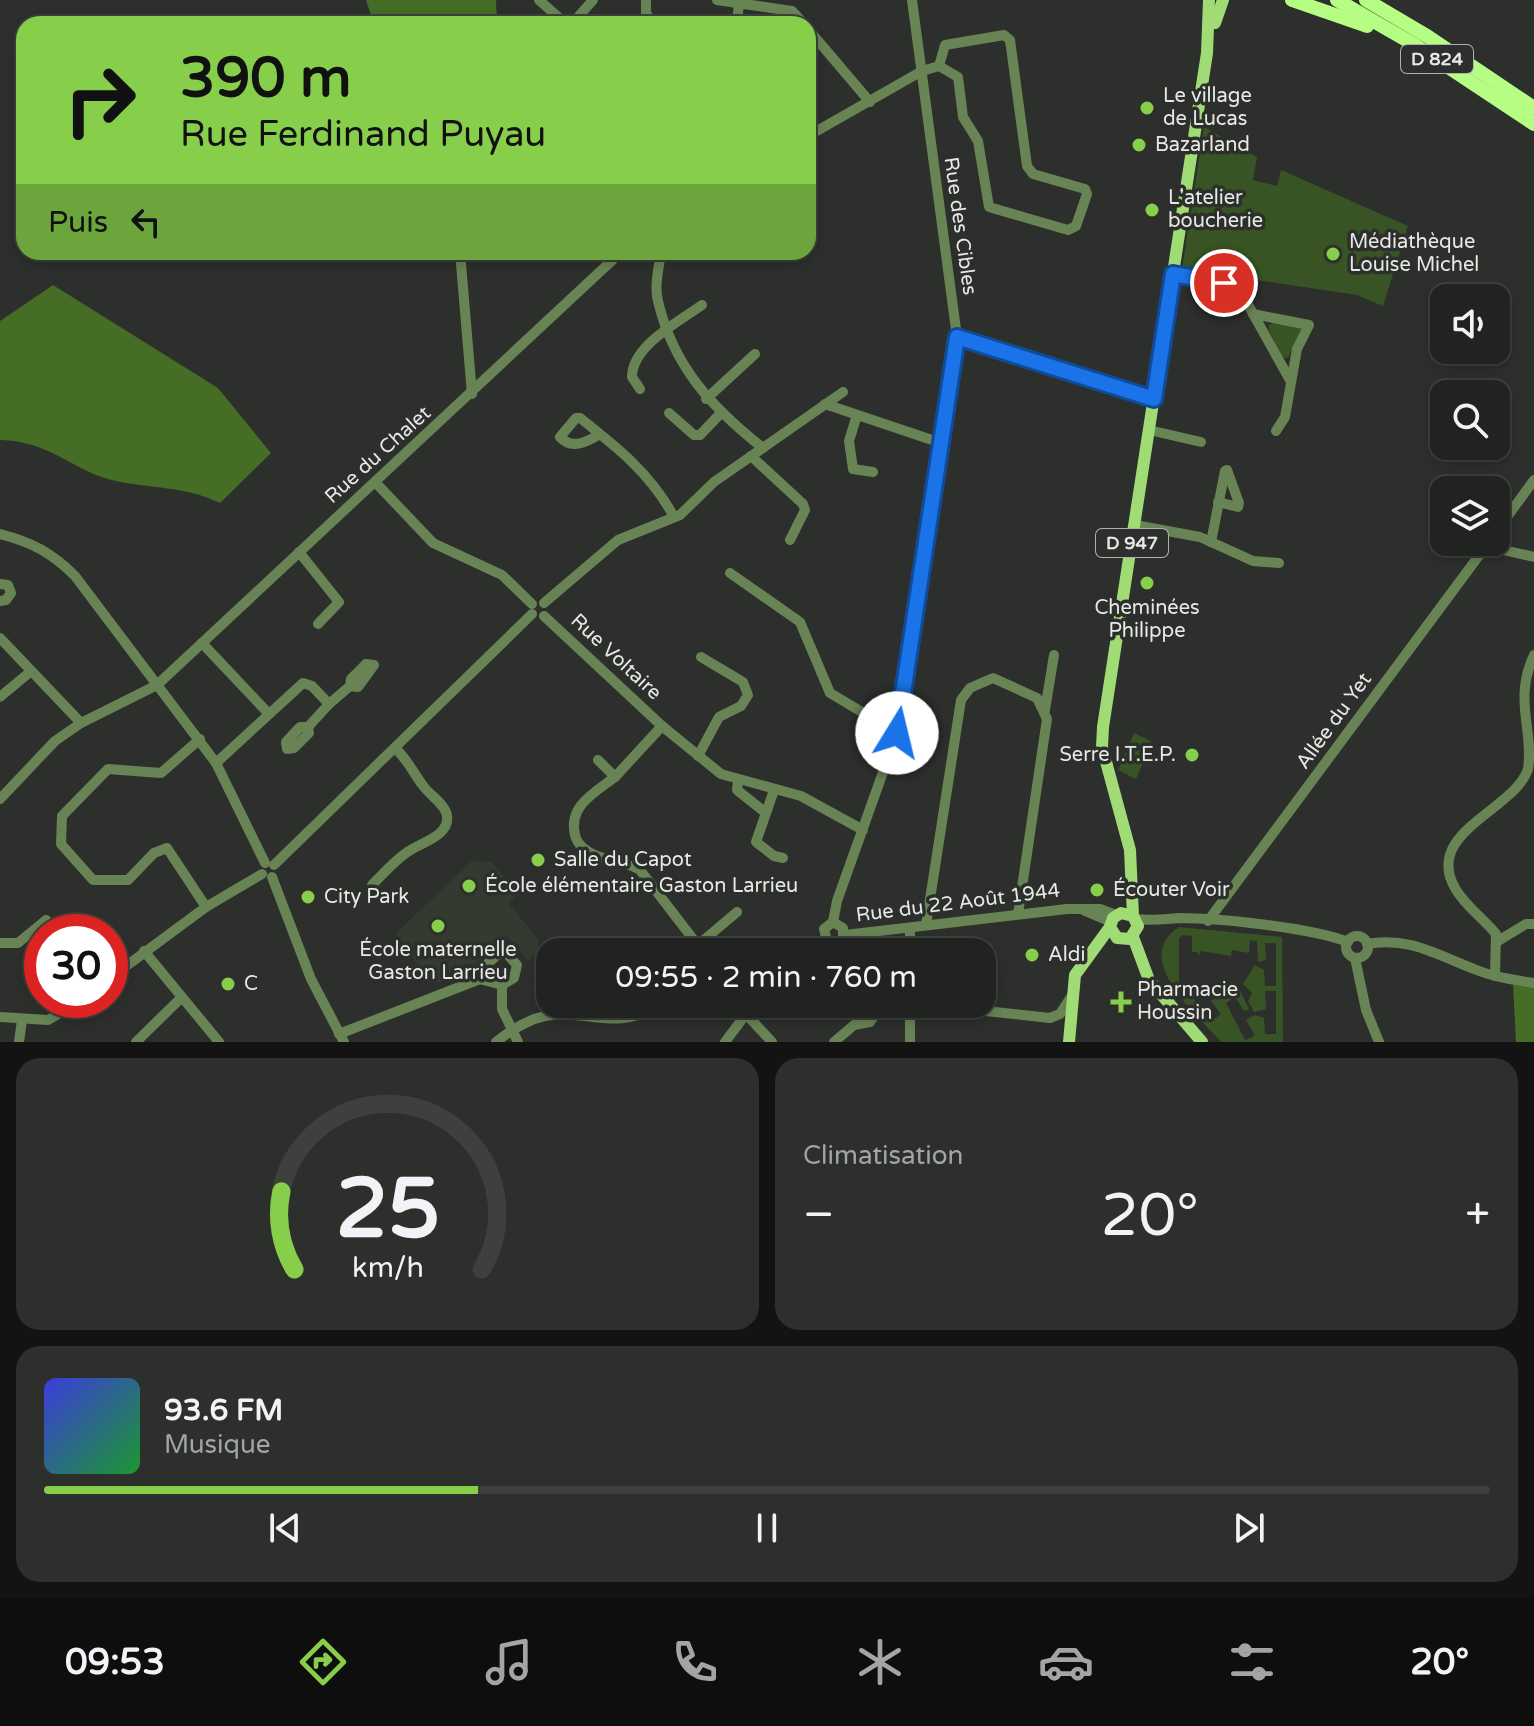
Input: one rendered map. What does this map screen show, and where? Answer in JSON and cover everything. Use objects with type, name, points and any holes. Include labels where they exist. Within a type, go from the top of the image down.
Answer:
[{"type":"highway","points":[[1292,0],[1366,26],[1456,71]]},
{"type":"highway","name":"D 824","points":[[1337,0],[1456,71],[1534,124]]},
{"type":"highway","name":"D 824","points":[[1366,0],[1534,108]]},
{"type":"highway","points":[[1382,0],[1455,47],[1494,80]]},
{"type":"main road","name":"D 947","points":[[1124,926],[1131,874],[1125,822],[1102,747],[1207,53],[1209,0]]},
{"type":"main road","name":"D 947","points":[[1207,53],[1223,0]]},
{"type":"main road","points":[[1069,1042],[1075,975],[1090,952],[1124,926],[1149,980],[1202,1042]]},
{"type":"street","points":[[539,0],[559,16]]},
{"type":"street","points":[[577,16],[593,0]]},
{"type":"street","points":[[717,0],[792,11],[797,16]]},
{"type":"street","name":"Rue des Cibles","points":[[833,922],[837,901],[897,733],[957,337],[912,0]]},
{"type":"street","points":[[738,16],[739,3]]},
{"type":"street","points":[[816,132],[922,71],[939,66],[958,77],[963,117],[978,141],[989,207],[1068,230],[1076,226],[1087,194],[1085,189],[1033,174],[1027,166],[1007,36],[945,45],[939,66]]},
{"type":"street","points":[[816,38],[870,102]]},
{"type":"street","points":[[461,260],[472,394]]},
{"type":"street","name":"Rue du Chalet","points":[[0,799],[55,741],[81,723],[157,685],[613,260]]},
{"type":"street","points":[[660,260],[657,299],[691,380],[720,414],[763,448]]},
{"type":"street","points":[[1173,274],[1237,285],[1290,380]]},
{"type":"street","points":[[640,389],[632,377],[632,363],[668,328],[702,305]]},
{"type":"street","points":[[1253,314],[1309,325],[1297,349],[1285,417],[1276,431]]},
{"type":"street","points":[[957,337],[1154,399]]},
{"type":"street","points":[[706,399],[755,354]]},
{"type":"street","points":[[128,964],[206,907],[268,870],[538,609],[618,540],[674,517],[714,482],[843,392]]},
{"type":"street","points":[[825,404],[941,443]]},
{"type":"street","points":[[669,413],[694,435],[700,435],[720,414]]},
{"type":"street","points":[[857,415],[849,441],[853,469],[873,472]]},
{"type":"street","points":[[1149,430],[1201,442]]},
{"type":"street","points":[[600,434],[648,476],[674,517]]},
{"type":"street","points":[[751,456],[803,504],[805,510],[790,540]]},
{"type":"street","points":[[1510,513],[1534,480]]},
{"type":"street","name":"Rue Voltaire","points":[[375,482],[433,543],[502,575],[662,726],[721,774],[738,782],[818,803],[863,830]]},
{"type":"street","points":[[1211,542],[1218,502]]},
{"type":"street","points":[[1135,525],[1211,542],[1253,561],[1279,563]]},
{"type":"street","points":[[0,534],[28,541],[54,555],[75,576],[109,626],[200,739],[216,763],[268,870],[311,979],[342,1038],[480,979],[502,985],[514,978],[517,965],[507,954],[498,954],[482,969],[480,979]]},
{"type":"street","points":[[1510,550],[1534,557]]},
{"type":"street","points":[[299,552],[339,602],[318,624]]},
{"type":"street","name":"Allée du Yet","points":[[1208,921],[1478,556]]},
{"type":"street","points":[[730,573],[800,622],[830,693],[897,733]]},
{"type":"street","points":[[0,584],[8,585],[11,593],[6,600],[0,601]]},
{"type":"street","points":[[0,638],[81,723]]},
{"type":"street","points":[[202,643],[269,714]]},
{"type":"street","points":[[1018,914],[1054,655]]},
{"type":"street","points":[[1495,976],[1496,934],[1453,886],[1450,861],[1464,831],[1510,798],[1521,786],[1529,766],[1531,744],[1524,684],[1534,655]]},
{"type":"street","points":[[698,756],[719,717],[741,706],[748,695],[743,682],[701,657]]},
{"type":"street","points":[[0,697],[30,672]]},
{"type":"street","points":[[926,925],[961,700],[970,688],[993,678],[1030,693],[1045,710]]},
{"type":"street","points":[[216,763],[303,683],[312,686],[329,704]]},
{"type":"street","points":[[308,727],[350,686]]},
{"type":"street","name":"Rue Voltaire","points":[[662,726],[615,777],[581,803],[572,822],[576,841],[593,855],[628,863],[640,870],[692,938]]},
{"type":"street","points":[[200,739],[161,773],[108,769],[62,816],[61,844],[93,880],[128,880],[154,853],[167,848],[206,907]]},
{"type":"street","points":[[372,885],[410,850],[425,845],[446,826],[448,815],[423,785],[412,765],[395,748]]},
{"type":"street","points":[[598,760],[615,777]]},
{"type":"street","name":"Rue Voltaire","points":[[738,782],[737,790],[766,813]]},
{"type":"street","points":[[774,790],[756,842],[774,856],[783,858]]},
{"type":"street","name":"Rue du 22 Août 1944","points":[[845,935],[1075,908],[1100,909],[1124,926]]},
{"type":"street","points":[[710,938],[737,912]]},
{"type":"street","points":[[1124,926],[1172,919],[1208,921],[1333,935],[1348,942],[1360,937],[1367,944]]},
{"type":"street","points":[[826,938],[824,929],[833,922],[841,925],[845,935],[842,938]]},
{"type":"street","points":[[1498,941],[1526,924],[1534,924]]},
{"type":"street","points":[[910,928],[910,938]]},
{"type":"street","points":[[0,943],[18,943],[24,938]]},
{"type":"street","points":[[1367,944],[1386,941],[1419,946],[1481,972],[1534,983]]},
{"type":"street","points":[[1348,942],[1348,952],[1355,958],[1366,1010],[1379,1042]]},
{"type":"street","points":[[1355,958],[1365,954],[1367,944]]},
{"type":"street","points":[[144,951],[180,999],[219,1042]]},
{"type":"street","points":[[1481,972],[1495,955]]},
{"type":"street","points":[[502,985],[502,1009],[518,1042]]},
{"type":"street","points":[[996,1012],[1050,1018],[1060,1014],[1071,997]]},
{"type":"street","points":[[136,1042],[180,999]]},
{"type":"street","points":[[0,1017],[22,1020],[51,1018]]},
{"type":"street","points":[[496,1042],[510,1030],[546,1018]]},
{"type":"street","points":[[588,1018],[622,1021],[628,1018]]},
{"type":"street","points":[[725,1042],[743,1018]]},
{"type":"street","points":[[750,1018],[772,1042]]},
{"type":"street","points":[[834,1042],[854,1025],[870,1022],[873,1018]]},
{"type":"street","points":[[910,1018],[910,1042]]},
{"type":"street","points":[[19,1042],[22,1020]]},
{"type":"shaded area","points":[[472,861],[491,862],[517,893],[509,904],[537,938],[536,953],[528,961],[507,936],[471,968],[467,964],[459,972],[463,978],[461,980],[430,983],[396,933]]},
{"type":"green space","points":[[366,0],[496,0],[497,16],[371,16]]},
{"type":"green space","points":[[1204,127],[1257,157],[1253,180],[1277,186],[1281,170],[1408,226],[1383,306],[1357,295],[1182,269]]},
{"type":"green space","points":[[53,285],[218,388],[271,453],[220,503],[181,491],[101,477],[48,451],[0,440],[0,321]]},
{"type":"green space","points":[[1276,322],[1302,328],[1288,358],[1282,357],[1269,330],[1269,325]]},
{"type":"green space","points":[[1134,733],[1152,742],[1136,779],[1118,770]]},
{"type":"green space","points":[[1179,927],[1282,937],[1283,1042],[1221,1042],[1184,1002],[1164,970],[1162,955],[1166,940]],"holes":[[[1182,935],[1192,936],[1192,952],[1198,952],[1198,956],[1201,951],[1231,956],[1232,950],[1249,953],[1250,940],[1257,941],[1258,962],[1266,960],[1265,943],[1276,943],[1276,986],[1265,986],[1264,970],[1255,965],[1243,984],[1252,993],[1248,1001],[1254,1012],[1266,1009],[1265,991],[1276,991],[1276,1034],[1265,1034],[1264,1018],[1255,1015],[1246,1020],[1255,1036],[1245,1040],[1226,1003],[1235,997],[1244,1011],[1249,1009],[1238,987],[1216,987],[1216,997],[1211,1001],[1221,1014],[1213,1020],[1188,993],[1192,989],[1185,982],[1179,983],[1179,939]]]},
{"type":"green space","points":[[1513,984],[1534,987],[1534,1042],[1516,1042]]},
{"type":"place","name":"Le village de Lucas","points":[[1147,108]]},
{"type":"place","name":"Bazarland","points":[[1139,145]]},
{"type":"place","name":"L'atelier boucherie","points":[[1152,210]]},
{"type":"place","name":"Médiathèque Louise Michel","points":[[1333,254]]},
{"type":"place","name":"Cheminées Philippe","points":[[1147,583]]},
{"type":"place","name":"Serre I.T.E.P.","points":[[1192,755]]},
{"type":"place","name":"Salle du Capot","points":[[538,860]]},
{"type":"place","name":"École élémentaire Gaston Larrieu","points":[[469,886]]},
{"type":"place","name":"Écouter Voir","points":[[1097,890]]},
{"type":"place","name":"City Park","points":[[308,897]]},
{"type":"place","name":"École maternelle Gaston Larrieu","points":[[438,926]]},
{"type":"place","name":"Aldi","points":[[1032,955]]},
{"type":"place","name":"C","points":[[228,984]]},
{"type":"place","name":"Pharmacie Houssin","points":[[1121,1002]]},
{"type":"route","points":[[897,733],[957,337],[1154,399],[1173,274],[1224,283]]}]
